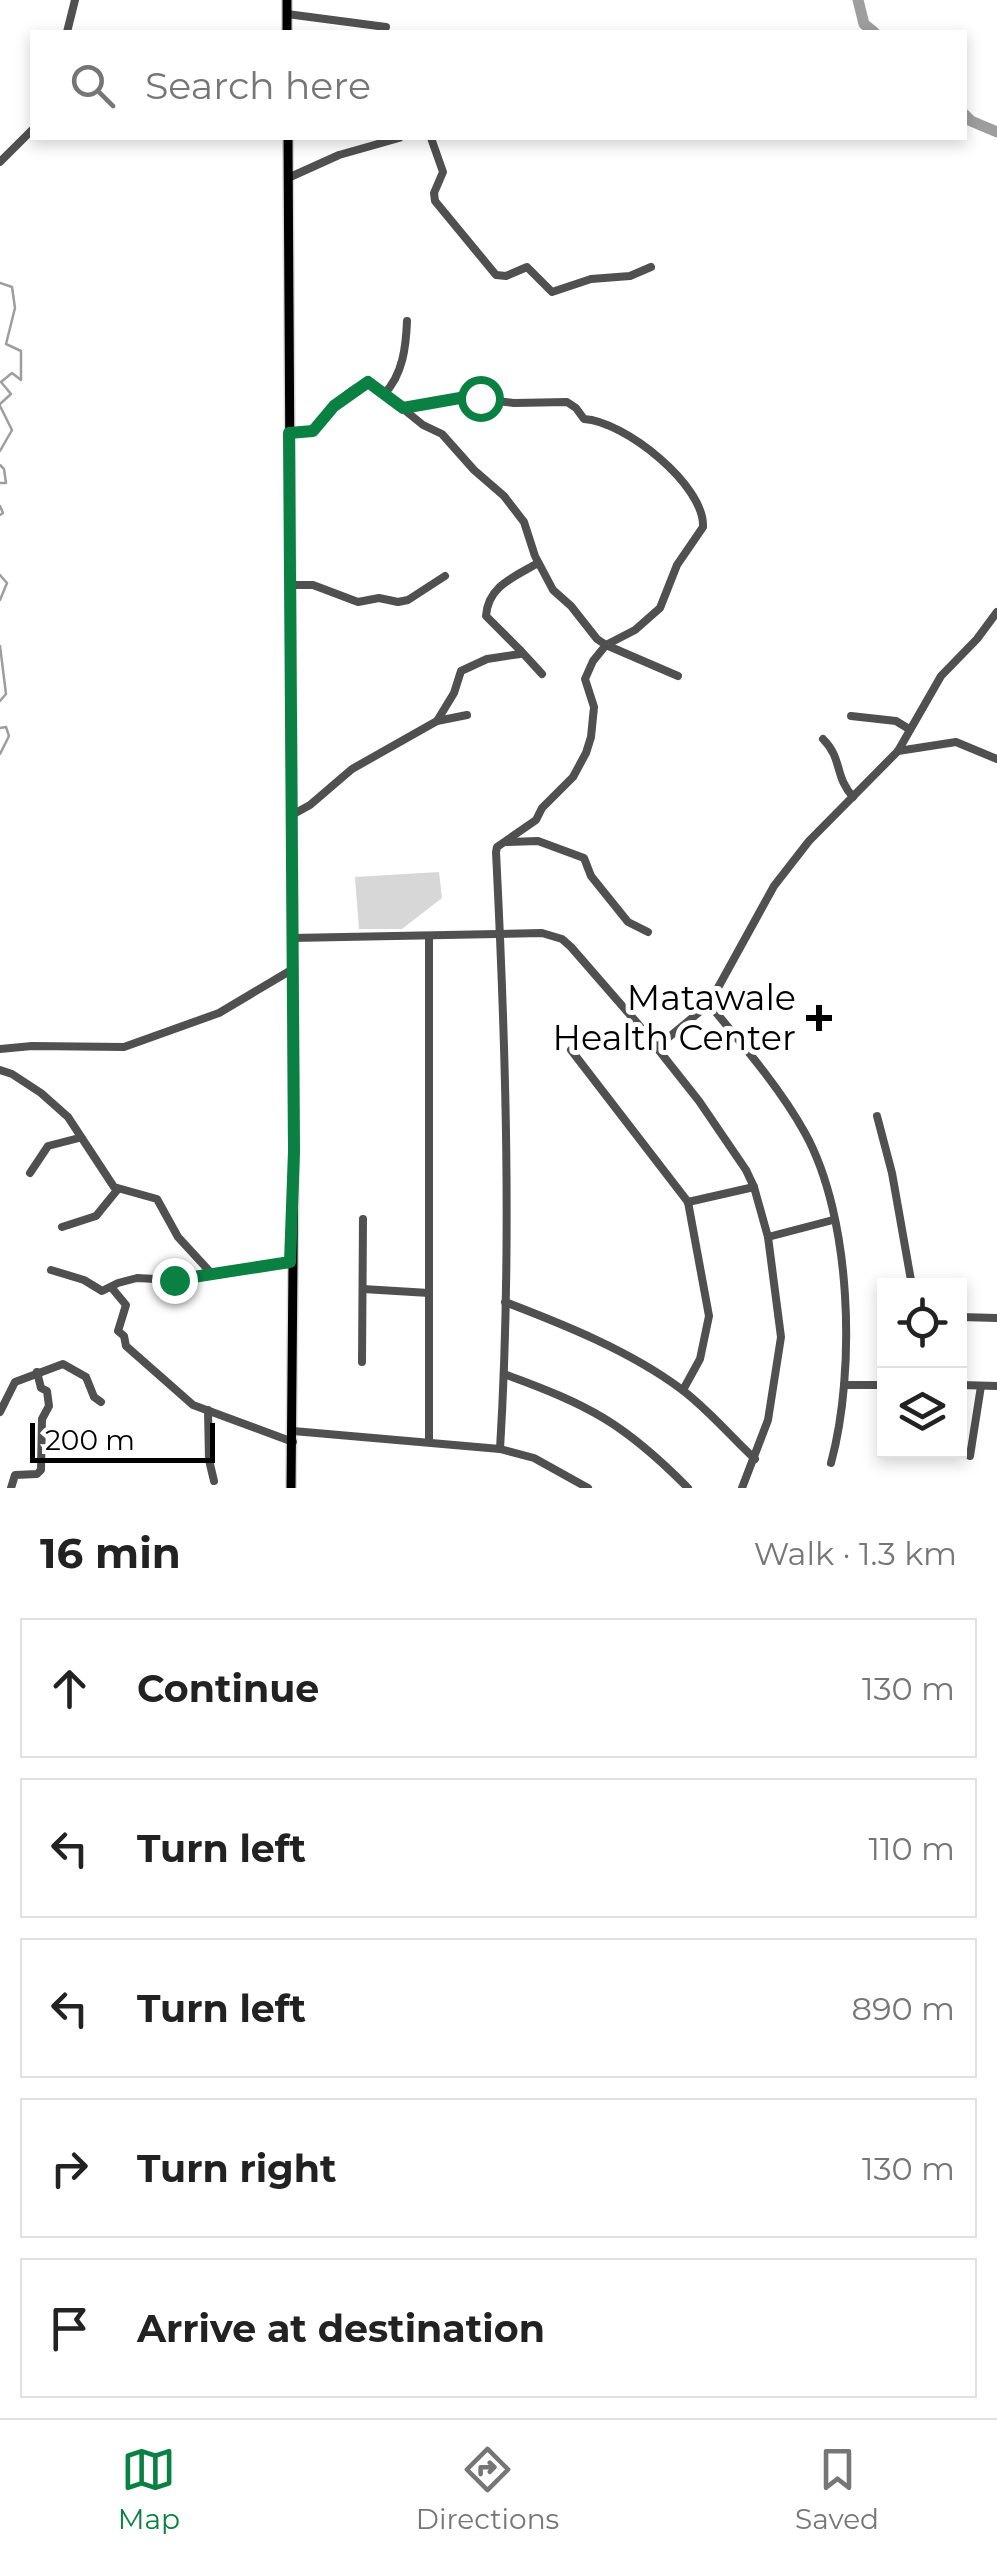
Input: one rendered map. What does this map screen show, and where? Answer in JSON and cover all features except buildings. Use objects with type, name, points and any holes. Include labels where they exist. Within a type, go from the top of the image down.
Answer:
[{"type":"main road","points":[[287,0],[287,30]]},
{"type":"main road","points":[[288,140],[292,1488]]},
{"type":"street","points":[[68,30],[75,0]]},
{"type":"street","points":[[287,14],[386,27]]},
{"type":"street","points":[[0,162],[30,132]]},
{"type":"street","points":[[288,178],[339,155],[392,140]]},
{"type":"street","points":[[432,140],[444,172],[434,194],[435,201],[496,275],[506,276],[526,267],[552,292],[590,279],[630,276],[651,266]]},
{"type":"street","points":[[384,394],[396,381],[405,347],[406,320]]},
{"type":"street","points":[[289,433],[313,431],[334,406],[370,382],[423,426],[442,434],[504,496],[524,522],[538,563],[553,590],[606,645],[678,676]]},
{"type":"street","points":[[403,408],[469,398],[523,404],[566,402],[584,419],[604,423],[645,445],[701,509],[703,528],[677,565],[660,608],[635,630],[606,645],[593,661],[585,679],[594,707],[592,737],[573,777],[542,808],[536,820],[496,852],[505,1302],[500,1449]]},
{"type":"street","points":[[538,563],[494,589],[486,616],[542,674]]},
{"type":"street","points":[[290,585],[312,585],[354,601],[378,598],[398,602],[408,600],[445,576]]},
{"type":"street","points":[[657,1047],[709,1004],[774,886],[810,841],[898,751],[941,676],[978,640],[997,612]]},
{"type":"street","points":[[437,721],[454,693],[460,671],[487,659],[518,655],[520,650]]},
{"type":"street","points":[[290,816],[310,805],[352,769],[437,721],[467,716]]},
{"type":"street","points":[[852,716],[896,722],[909,729]]},
{"type":"street","points":[[823,739],[837,756],[840,780],[852,797]]},
{"type":"street","points":[[898,751],[956,742],[997,760]]},
{"type":"street","points":[[504,842],[538,842],[584,858],[591,876],[616,902],[628,922],[648,932]]},
{"type":"street","points":[[292,938],[542,933],[562,939],[657,1047],[724,1138],[754,1188],[768,1237],[781,1337],[773,1399],[756,1459],[742,1488]]},
{"type":"street","points":[[429,937],[430,1441]]},
{"type":"street","points":[[0,1049],[124,1047],[219,1013],[293,969]]},
{"type":"street","points":[[709,1004],[804,1130],[820,1167],[833,1220],[847,1322],[844,1385],[831,1463]]},
{"type":"street","points":[[571,1050],[688,1202],[709,1316],[700,1359],[683,1390]]},
{"type":"street","points":[[0,1070],[12,1074],[68,1117],[110,1183],[157,1200],[178,1237],[212,1274]]},
{"type":"street","points":[[877,1116],[911,1278]]},
{"type":"street","points":[[30,1174],[48,1146],[80,1138]]},
{"type":"street","points":[[688,1202],[754,1188]]},
{"type":"street","points":[[62,1227],[96,1216],[118,1189]]},
{"type":"street","points":[[362,1362],[363,1219]]},
{"type":"street","points":[[768,1237],[833,1220]]},
{"type":"street","points":[[51,1270],[84,1280],[102,1291],[137,1278],[174,1280],[290,1262]]},
{"type":"street","points":[[111,1287],[126,1305],[118,1331],[126,1346],[174,1391],[193,1405],[293,1442]]},
{"type":"street","points":[[362,1289],[429,1293]]},
{"type":"street","points":[[505,1302],[572,1330],[683,1390],[756,1459]]},
{"type":"street","points":[[967,1317],[997,1318]]},
{"type":"street","points":[[0,1412],[15,1382],[66,1364],[86,1376],[94,1397],[101,1402]]},
{"type":"street","points":[[10,1488],[14,1475],[41,1470],[42,1419],[49,1399],[37,1372]]},
{"type":"street","points":[[504,1374],[590,1408],[616,1424],[642,1442],[688,1488]]},
{"type":"street","points":[[844,1385],[877,1385]]},
{"type":"street","points":[[967,1386],[997,1386]]},
{"type":"street","points":[[970,1456],[981,1386]]},
{"type":"street","points":[[208,1410],[209,1460],[214,1481]]},
{"type":"street","points":[[293,1431],[500,1449],[534,1458],[588,1488]]},
{"type":"shaded area","points":[[439,872],[442,898],[402,929],[359,929],[355,877]]},
{"type":"waterway","points":[[858,0],[864,24],[872,30]]},
{"type":"waterway","points":[[967,117],[997,132]]},
{"type":"waterway","points":[[0,283],[12,287],[15,308],[6,344],[21,351],[21,380],[12,373],[1,382],[11,394],[0,404]]},
{"type":"waterway","points":[[0,406],[12,430],[0,451]]},
{"type":"waterway","points":[[0,465],[6,483],[0,483]]},
{"type":"waterway","points":[[0,506],[0,515]]},
{"type":"waterway","points":[[0,575],[7,583],[0,600]]},
{"type":"waterway","points":[[0,646],[6,694],[0,701]]},
{"type":"waterway","points":[[0,728],[6,727],[9,736],[0,754]]},
{"type":"place","name":"Matawale Health Center","points":[[819,1018]]},
{"type":"route","points":[[174,1280],[290,1262],[294,1151],[289,433],[313,431],[334,406],[368,382],[403,408],[480,398]]}]
